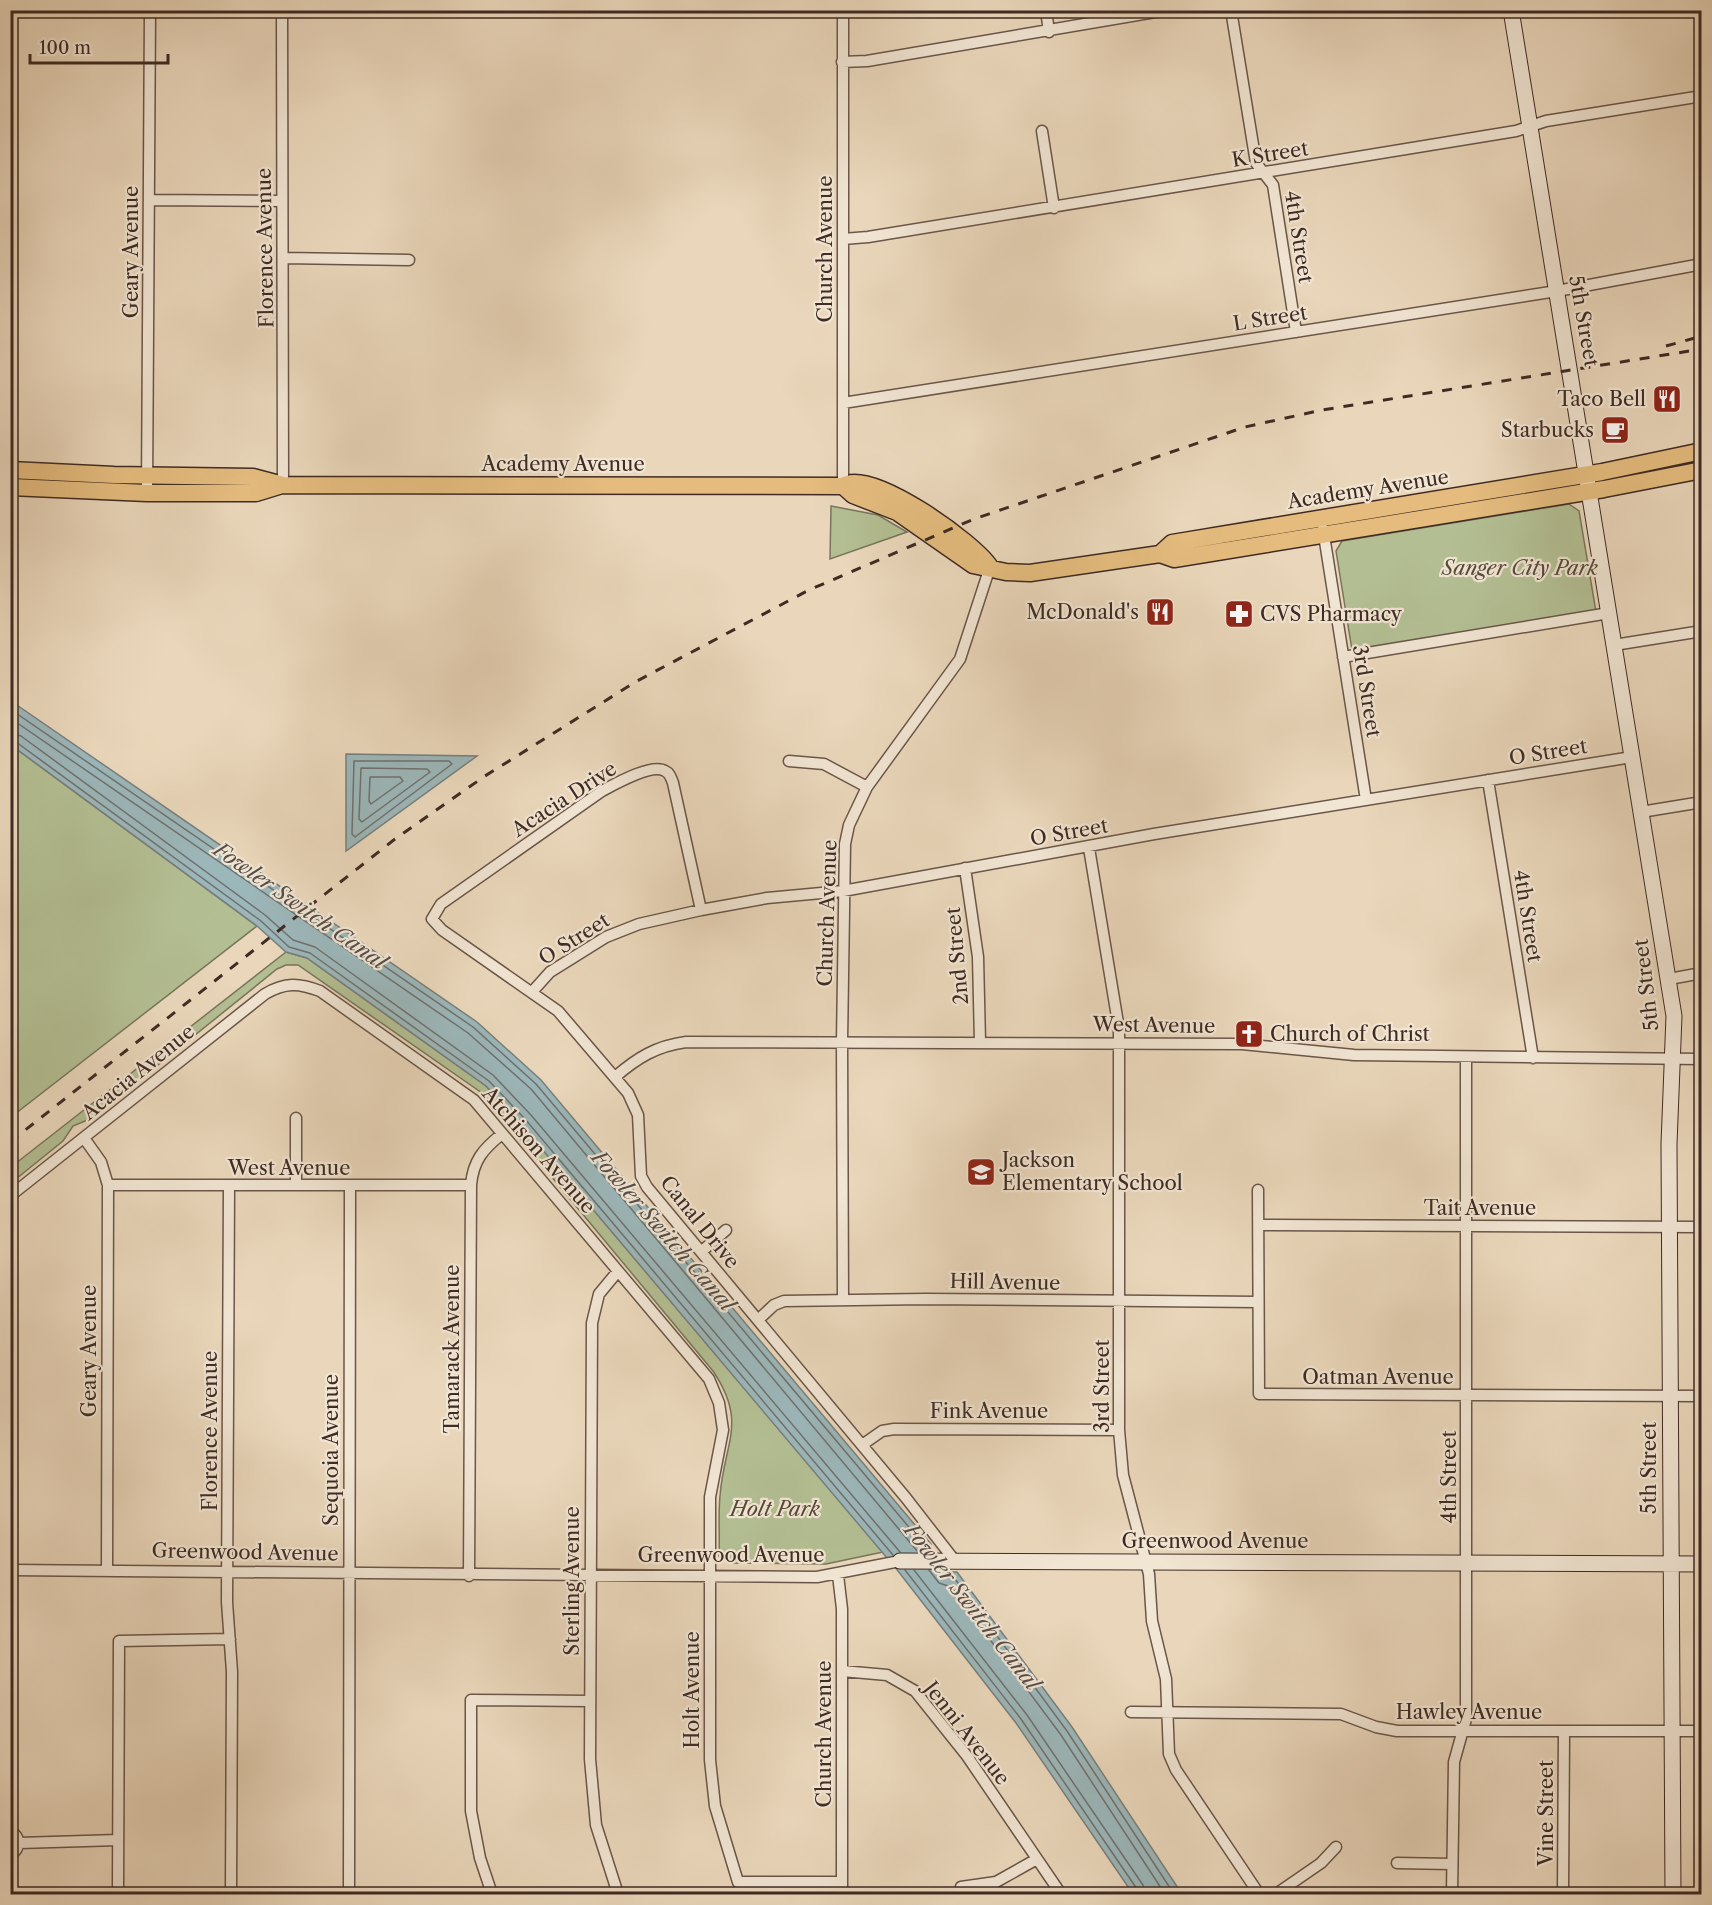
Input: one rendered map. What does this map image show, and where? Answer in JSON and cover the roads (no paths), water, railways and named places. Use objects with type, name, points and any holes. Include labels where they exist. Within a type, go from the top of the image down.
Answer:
[{"type":"main road","name":"Academy Avenue","points":[[1322,526],[1492,490],[1701,451]]},
{"type":"main road","name":"Academy Avenue","points":[[10,470],[253,477],[283,485],[843,486],[848,483],[862,483],[903,499],[976,549],[990,567],[1006,572],[1030,573],[1160,554],[1172,543],[1443,515],[1701,470]]},
{"type":"main road","name":"Academy Avenue","points":[[10,487],[147,493],[256,493],[283,485]]},
{"type":"main road","points":[[1443,515],[1460,504],[1486,499],[1492,490]]},
{"type":"street","name":"Geary Avenue","points":[[147,493],[150,10]]},
{"type":"street","name":"Florence Avenue","points":[[282,10],[283,485]]},
{"type":"street","name":"Church Avenue","points":[[843,10],[843,486]]},
{"type":"street","points":[[1046,10],[1049,32]]},
{"type":"street","points":[[842,62],[867,61],[1049,32],[1167,10]]},
{"type":"street","name":"4th Street","points":[[1231,10],[1257,163],[1273,185],[1296,332]]},
{"type":"street","name":"5th Street","points":[[1511,10],[1674,1016],[1671,1059],[1670,1227],[1673,1894]]},
{"type":"street","name":"K Street","points":[[843,239],[1054,208],[1265,173],[1531,127],[1546,121],[1701,96]]},
{"type":"street","points":[[1042,130],[1054,208]]},
{"type":"street","points":[[150,200],[281,201]]},
{"type":"street","points":[[284,258],[409,260]]},
{"type":"street","name":"L Street","points":[[843,403],[1557,291],[1701,264]]},
{"type":"street","name":"3rd Street","points":[[1322,526],[1366,800]]},
{"type":"street","name":"Church Avenue","points":[[843,1300],[843,867],[849,825],[867,787],[960,659],[990,567]]},
{"type":"street","points":[[1343,657],[1609,613]]},
{"type":"street","points":[[1614,645],[1701,631]]},
{"type":"street","name":"O Street","points":[[532,992],[550,972],[606,936],[639,924],[700,910],[767,898],[843,891],[1089,848],[1154,834],[1632,757]]},
{"type":"street","points":[[789,761],[824,764],[867,787]]},
{"type":"street","name":"Acacia Drive","points":[[432,919],[441,904],[602,791],[626,778],[657,769],[664,769],[673,783],[700,910]]},
{"type":"street","name":"4th Street","points":[[1488,780],[1533,1058]]},
{"type":"street","points":[[1641,812],[1701,802]]},
{"type":"street","name":"3rd Street","points":[[1089,848],[1118,1018],[1119,1430],[1123,1475],[1146,1562],[1152,1621],[1166,1679],[1169,1754],[1176,1770],[1258,1894]]},
{"type":"street","name":"2nd Street","points":[[965,868],[978,957],[980,1042]]},
{"type":"street","name":"Canal Drive","points":[[432,919],[442,930],[532,992],[569,1021],[615,1077],[628,1094],[638,1115],[641,1176],[647,1187],[862,1444],[955,1561]]},
{"type":"street","points":[[1669,979],[1701,973]]},
{"type":"street","name":"Atchison Avenue","points":[[292,984],[320,991],[458,1087],[482,1108],[709,1379],[716,1391]]},
{"type":"street","name":"Acacia Avenue","points":[[10,1196],[265,994],[279,986],[292,984]]},
{"type":"street","name":"West Avenue","points":[[615,1077],[636,1059],[668,1044],[1119,1042],[1242,1044],[1333,1054],[1701,1059]]},
{"type":"street","name":"4th Street","points":[[1452,1894],[1454,1762],[1464,1730],[1467,1564],[1466,1057]]},
{"type":"street","points":[[296,1118],[297,1185]]},
{"type":"street","name":"Tamarack Avenue","points":[[469,1576],[471,1185],[477,1157],[502,1134]]},
{"type":"street","name":"Geary Avenue","points":[[84,1138],[101,1162],[108,1185],[107,1571]]},
{"type":"street","name":"West Avenue","points":[[108,1185],[471,1185]]},
{"type":"street","name":"Florence Avenue","points":[[209,1894],[231,1892],[230,1639],[227,1572],[229,1186]]},
{"type":"street","name":"Sequoia Avenue","points":[[349,1894],[350,1186]]},
{"type":"street","name":"Oatman Avenue","points":[[1258,1190],[1259,1394],[1701,1396]]},
{"type":"street","name":"Tait Avenue","points":[[1259,1225],[1701,1227]]},
{"type":"street","points":[[701,1252],[726,1230]]},
{"type":"street","name":"Sterling Avenue","points":[[618,1271],[599,1293],[592,1323],[590,1576],[590,1779],[596,1825],[618,1894]]},
{"type":"street","name":"Hill Avenue","points":[[758,1320],[779,1302],[843,1300],[1258,1302]]},
{"type":"street","name":"Holt Avenue","points":[[716,1391],[723,1430],[710,1497],[711,1782],[715,1806],[738,1882],[842,1882]]},
{"type":"street","name":"Fink Avenue","points":[[862,1444],[882,1431],[894,1429],[1119,1430]]},
{"type":"street","name":"Greenwood Avenue","points":[[10,1570],[817,1578],[900,1561],[1701,1564]]},
{"type":"street","name":"Church Avenue","points":[[838,1575],[842,1609],[842,1894]]},
{"type":"street","points":[[118,1894],[119,1641],[230,1639]]},
{"type":"street","name":"Jenni Avenue","points":[[842,1671],[887,1675],[915,1691],[967,1756],[1061,1894]]},
{"type":"street","points":[[492,1894],[480,1858],[471,1811],[471,1700],[590,1701]]},
{"type":"street","name":"Hawley Avenue","points":[[1131,1712],[1330,1713],[1351,1716],[1387,1730],[1701,1731]]},
{"type":"street","name":"Vine Street","points":[[1563,1894],[1564,1731]]},
{"type":"street","points":[[10,1831],[16,1835],[19,1843],[17,1851],[10,1856]]},
{"type":"street","points":[[19,1843],[118,1840]]},
{"type":"street","points":[[1276,1894],[1321,1863],[1336,1847]]},
{"type":"street","points":[[961,1887],[996,1882],[1037,1859]]},
{"type":"street","points":[[1397,1863],[1452,1864]]},
{"type":"water","name":"Fowler Switch Canal","points":[[11,701],[477,1022],[541,1080],[931,1544],[931,1549],[947,1572],[957,1572],[1072,1727],[1182,1894],[1133,1894],[1016,1723],[898,1571],[520,1123],[486,1086],[307,958],[286,952],[257,926],[11,745]]},
{"type":"water","points":[[346,754],[477,756],[346,851]]},
{"type":"railway","points":[[1666,346],[1702,336]]},
{"type":"railway","points":[[10,1142],[395,839],[485,776],[637,681],[809,590],[974,519],[1245,427],[1322,410],[1702,349]]},
{"type":"place","name":"Taco Bell","points":[[1667,399]]},
{"type":"place","name":"Starbucks","points":[[1615,430]]},
{"type":"place","name":"McDonald's","points":[[1160,612]]},
{"type":"place","name":"CVS Pharmacy","points":[[1239,614]]},
{"type":"place","name":"Church of Christ","points":[[1249,1034]]},
{"type":"place","name":"Jackson Elementary School","points":[[981,1172]]},
{"type":"park label","name":"Sanger City Park","points":[[1520,568]]},
{"type":"park label","name":"Holt Park","points":[[775,1509]]}]
